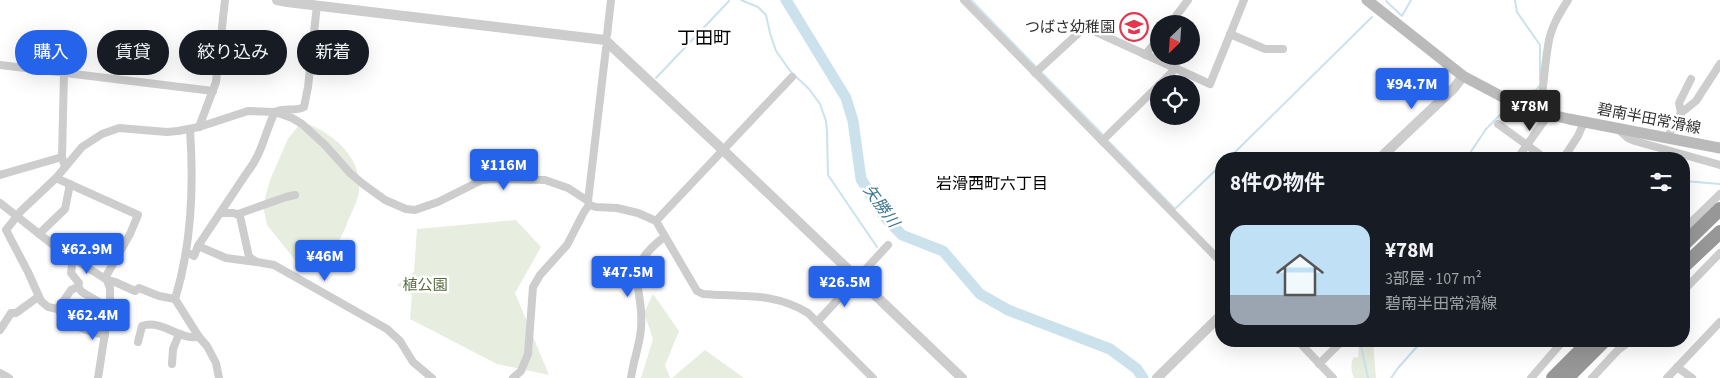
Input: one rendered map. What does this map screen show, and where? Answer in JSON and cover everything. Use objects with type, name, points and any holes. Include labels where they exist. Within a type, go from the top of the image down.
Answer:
[{"type":"highway","points":[[1690,238],[1720,209]]},
{"type":"highway","points":[[1690,245],[1720,216]]},
{"type":"highway","points":[[1690,260],[1720,232]]},
{"type":"highway","points":[[1690,271],[1720,244]]},
{"type":"highway","points":[[1545,378],[1576,347]]},
{"type":"highway","points":[[1553,378],[1584,347]]},
{"type":"highway","points":[[1567,378],[1598,347]]},
{"type":"main road","name":"碧南半田常滑線","points":[[1367,0],[1463,76],[1498,95],[1544,113],[1619,130],[1720,148]]},
{"type":"street","points":[[199,127],[213,91],[225,0]]},
{"type":"street","points":[[277,0],[315,3],[607,41],[962,378]]},
{"type":"street","points":[[513,378],[521,371],[528,354],[533,287],[540,275],[567,245],[588,203],[611,0]]},
{"type":"street","points":[[964,0],[1215,256]]},
{"type":"street","points":[[1177,15],[1188,0]]},
{"type":"street","points":[[1036,73],[1085,27],[1210,84],[1244,0]]},
{"type":"street","points":[[1523,152],[1544,113],[1548,45],[1555,21],[1568,0]]},
{"type":"street","points":[[186,252],[194,256],[198,246],[258,157],[275,112],[279,110],[302,109],[305,105],[315,3]]},
{"type":"street","points":[[1230,34],[1265,49],[1283,49]]},
{"type":"street","points":[[1146,55],[1150,50]]},
{"type":"street","points":[[1667,138],[1681,113],[1696,101],[1720,64]]},
{"type":"street","points":[[0,65],[15,67]]},
{"type":"street","points":[[1169,75],[1176,68]]},
{"type":"street","points":[[64,75],[62,157],[65,167]]},
{"type":"street","points":[[81,75],[213,91]]},
{"type":"street","points":[[1386,152],[1454,88],[1463,76]]},
{"type":"street","points":[[656,221],[792,77]]},
{"type":"street","points":[[1681,113],[1679,103],[1691,79]]},
{"type":"street","points":[[1102,142],[1150,93]]},
{"type":"street","points":[[105,336],[65,319],[58,309],[45,305],[38,297],[28,272],[6,230],[82,148],[102,134],[119,128],[167,132],[199,127],[248,111],[275,112],[302,124],[356,178],[384,200],[406,209],[415,210],[438,202],[482,180],[545,180],[568,188],[596,207],[617,208],[638,213],[656,221],[664,238],[684,267],[697,291],[703,294],[776,298],[800,308],[808,313],[873,378]]},
{"type":"street","points":[[1568,152],[1584,122]]},
{"type":"street","points":[[1498,124],[1538,152]]},
{"type":"street","points":[[190,129],[192,202],[186,252],[175,299],[199,337],[207,346],[219,378]]},
{"type":"street","points":[[1619,130],[1635,141],[1674,152]]},
{"type":"street","points":[[0,175],[62,157]]},
{"type":"street","points":[[1690,157],[1720,165]]},
{"type":"street","points":[[56,178],[138,215],[106,279],[111,295],[98,378]]},
{"type":"street","points":[[39,234],[65,209],[70,184]]},
{"type":"street","points":[[1690,223],[1720,194]]},
{"type":"street","points":[[220,213],[238,214],[295,195]]},
{"type":"street","points":[[0,203],[39,234],[106,279],[135,291],[139,288],[159,296],[175,299]]},
{"type":"street","points":[[238,214],[242,220],[249,257],[257,262]]},
{"type":"street","points":[[631,378],[632,366],[642,328],[636,272],[645,256],[664,238]]},
{"type":"street","points":[[816,322],[888,245]]},
{"type":"street","points":[[198,246],[226,258],[274,265],[387,329],[400,341],[413,362],[432,378]]},
{"type":"street","points":[[1690,284],[1720,253]]},
{"type":"street","points":[[73,258],[71,273],[79,283],[78,287],[82,292],[109,308]]},
{"type":"street","points":[[1712,261],[1720,267]]},
{"type":"street","points":[[58,309],[71,290],[78,287]]},
{"type":"street","points":[[0,330],[11,313],[16,313],[38,297]]},
{"type":"street","points":[[1157,378],[1215,321]]},
{"type":"street","points":[[1667,378],[1720,322]]},
{"type":"street","points":[[138,342],[142,326],[145,325],[158,325],[178,334],[193,338],[199,337]]},
{"type":"street","points":[[172,364],[173,349],[178,334]]},
{"type":"street","points":[[1303,347],[1333,378]]},
{"type":"street","points":[[1319,364],[1336,347]]},
{"type":"street","points":[[1531,378],[1553,358],[1559,347]]},
{"type":"street","points":[[1592,378],[1622,347]]},
{"type":"street","points":[[1677,367],[1692,378]]},
{"type":"street","points":[[0,374],[9,378]]},
{"type":"green space","points":[[308,124],[328,135],[346,150],[357,169],[359,180],[357,199],[340,239],[327,256],[314,266],[296,261],[267,225],[263,206],[270,180],[288,139],[299,125]]},
{"type":"green space","name":"植公園","points":[[516,220],[541,247],[515,293],[549,375],[497,364],[410,319],[412,295],[397,285],[414,272],[417,229]]},
{"type":"green space","points":[[653,294],[679,331],[665,365],[670,378],[641,378],[653,339],[644,313]]},
{"type":"green space","points":[[1359,347],[1373,347],[1376,378],[1354,378],[1351,365],[1354,357],[1358,358]]},
{"type":"green space","points":[[705,350],[744,378],[672,378]]},
{"type":"waterway","points":[[741,0],[758,7],[766,15],[776,51],[791,72],[809,89],[820,104],[826,121],[828,175],[877,247]]},
{"type":"waterway","name":"矢勝川","points":[[786,0],[846,98],[853,121],[861,179],[884,216],[902,235],[943,251],[980,294],[1008,310],[1110,349],[1137,369],[1143,378]]},
{"type":"waterway","points":[[971,0],[1036,67]]},
{"type":"waterway","points":[[1386,1],[1402,16],[1411,0]]},
{"type":"waterway","points":[[1515,0],[1517,12],[1540,45],[1540,80]]},
{"type":"waterway","points":[[656,78],[729,1]]},
{"type":"waterway","points":[[1235,152],[1372,17]]},
{"type":"waterway","points":[[1041,72],[1104,136]]},
{"type":"waterway","points":[[1519,97],[1524,93],[1536,90],[1540,85]]},
{"type":"waterway","points":[[1471,152],[1486,129],[1505,110]]},
{"type":"waterway","points":[[1107,140],[1175,209],[1215,171]]},
{"type":"waterway","points":[[1690,182],[1720,184]]},
{"type":"waterway","points":[[1361,347],[1368,378]]},
{"type":"waterway","points":[[1391,378],[1417,347]]},
{"type":"place","name":"つばさ幼稚園","points":[[1134,27]]},
{"type":"district","name":"丁田町","points":[[704,38]]},
{"type":"district","name":"岩滑西町六丁目","points":[[992,184]]}]
